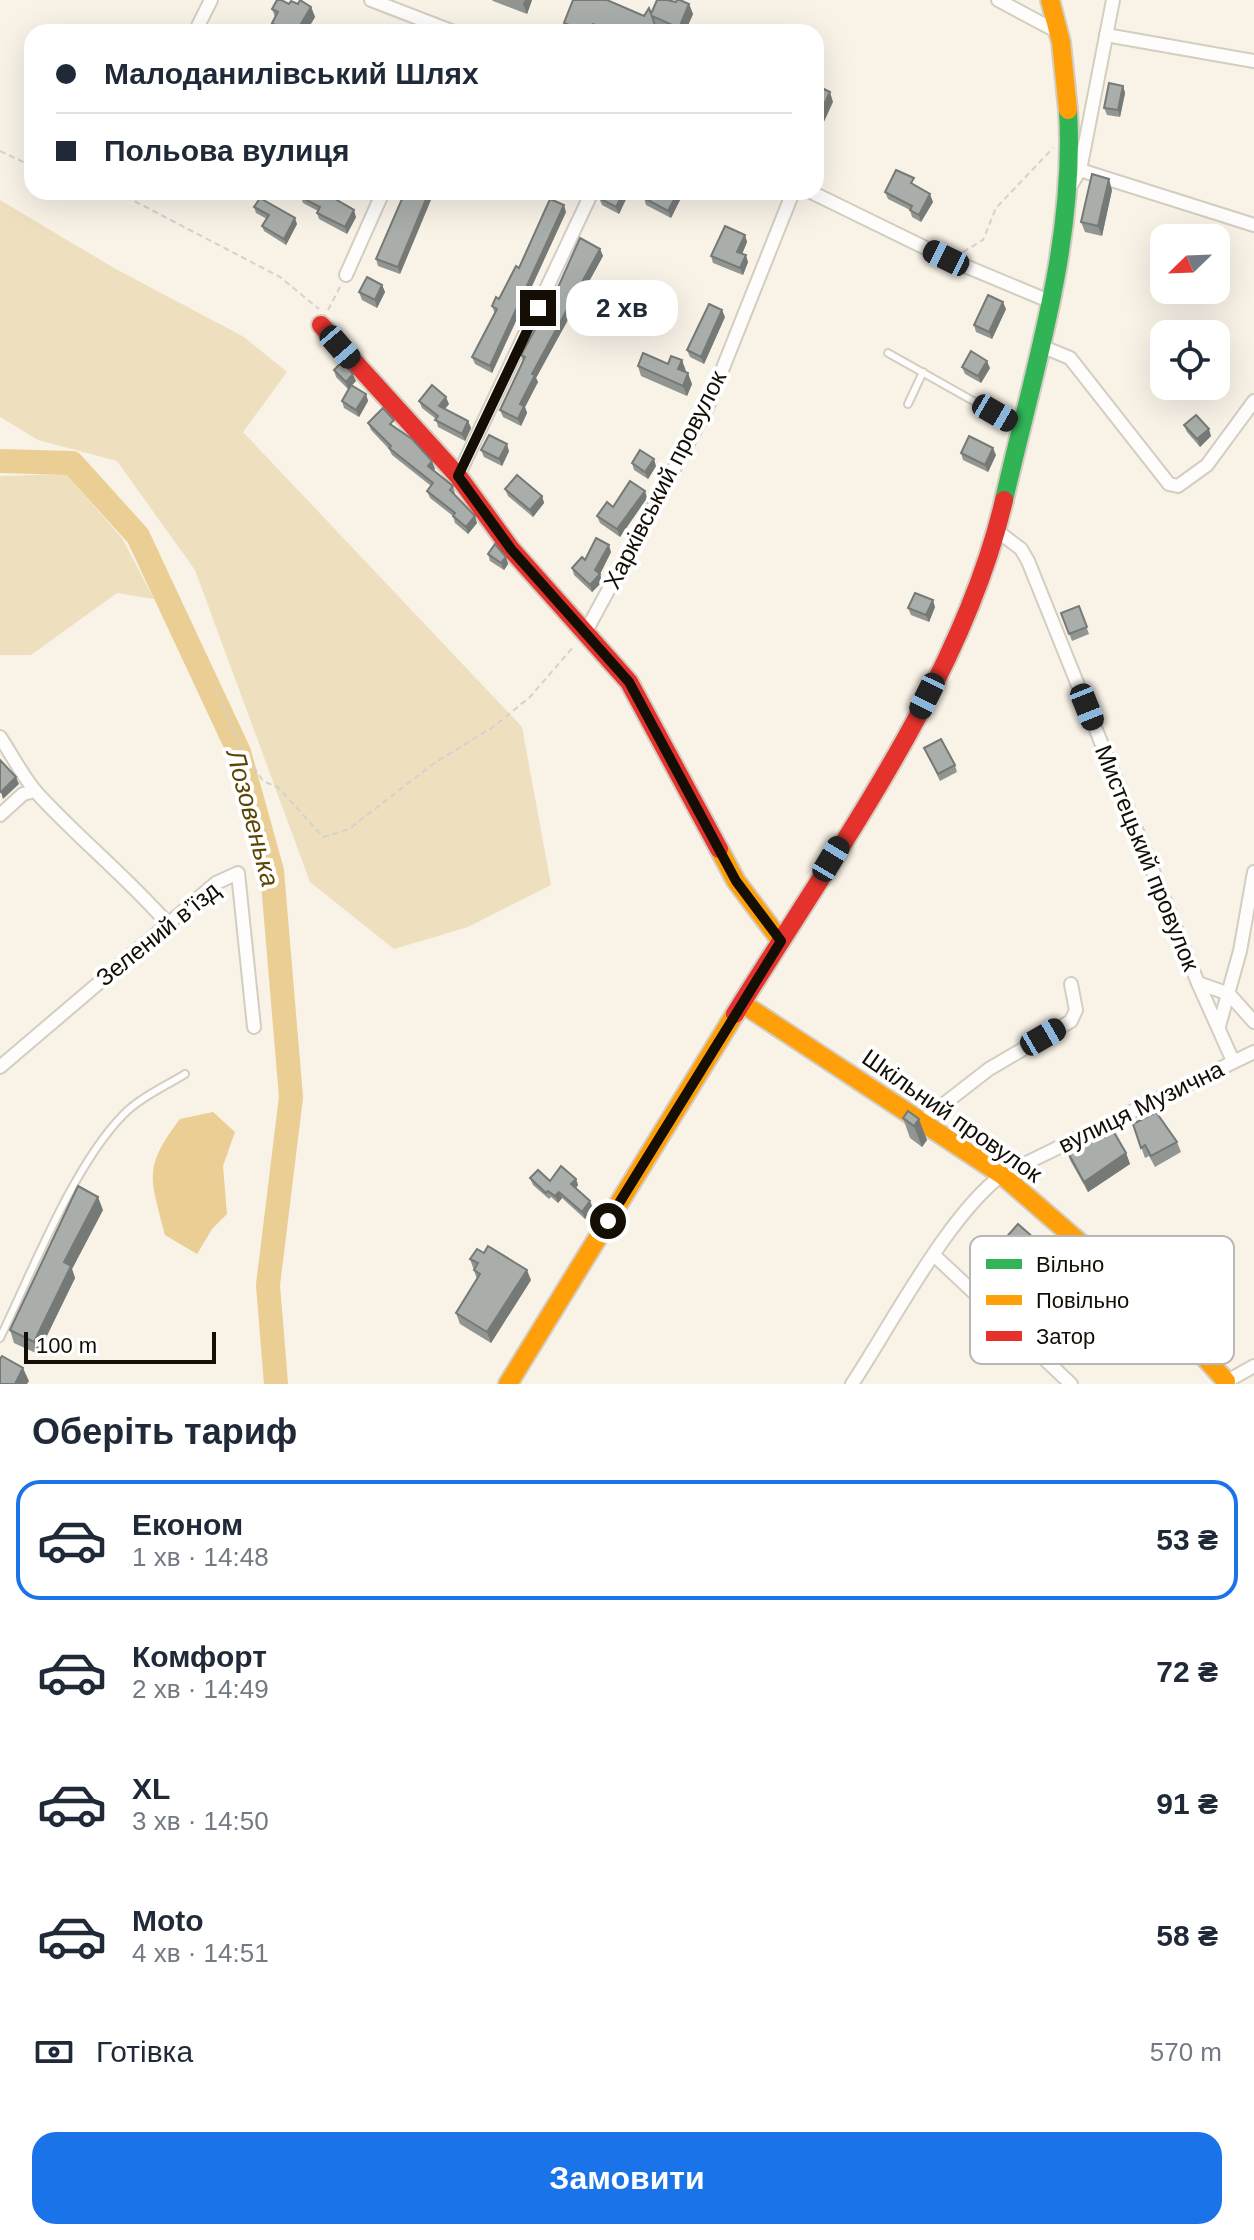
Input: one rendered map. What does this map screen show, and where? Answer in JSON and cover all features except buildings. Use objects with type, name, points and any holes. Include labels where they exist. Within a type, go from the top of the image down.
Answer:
[{"type":"main road","points":[[508,1384],[914,723],[966,615],[996,530],[1041,346],[1068,191],[1070,138],[1053,12]]},
{"type":"main road","points":[[323,320],[458,476],[511,549],[629,682],[736,881],[781,941]]},
{"type":"main road","name":"Шкільний провулок","points":[[743,1004],[1002,1175],[1072,1236]]},
{"type":"main road","name":"Шкільний провулок","points":[[1208,1364],[1224,1383]]},
{"type":"street","points":[[199,24],[211,0]]},
{"type":"street","points":[[371,0],[433,24]]},
{"type":"street","points":[[998,0],[1053,12]]},
{"type":"street","points":[[1068,191],[1080,170],[1113,0]]},
{"type":"street","points":[[1106,35],[1254,61]]},
{"type":"street","points":[[1080,170],[1254,225]]},
{"type":"street","points":[[824,198],[946,258],[1049,301]]},
{"type":"street","points":[[346,275],[379,200]]},
{"type":"street","points":[[458,476],[588,200]]},
{"type":"street","name":"Харківський провулок","points":[[585,633],[707,408],[790,200]]},
{"type":"street","points":[[1041,346],[1070,358],[1169,484],[1178,486],[1207,465],[1254,401]]},
{"type":"street","name":"Мистецький провулок","points":[[996,530],[1021,549],[1028,561],[1198,983],[1233,1061]]},
{"type":"street","points":[[0,737],[35,791],[102,860],[131,882],[168,924]]},
{"type":"street","points":[[0,815],[23,794],[35,791]]},
{"type":"street","points":[[1219,1026],[1229,994],[1254,872]]},
{"type":"street","name":"Зелений в’їзд","points":[[0,1067],[216,883],[238,873],[254,1027]]},
{"type":"street","points":[[1198,983],[1229,994],[1254,1022]]},
{"type":"street","points":[[922,1121],[989,1069],[1071,1021],[1076,1010],[1071,984]]},
{"type":"street","name":"вулиця Музична","points":[[852,1384],[969,1206],[1002,1175],[1254,1052]]},
{"type":"street","points":[[935,1256],[970,1289]]},
{"type":"street","points":[[1050,1364],[1071,1384]]},
{"type":"street","points":[[1224,1383],[1254,1366]]},
{"type":"lane","points":[[888,353],[1019,426]]},
{"type":"lane","points":[[908,404],[923,372]]},
{"type":"lane","points":[[0,1338],[68,1198],[95,1154],[124,1114],[185,1074]]},
{"type":"path","points":[[946,258],[976,247],[983,240],[996,208],[1052,148],[1070,138]]},
{"type":"path","points":[[0,151],[24,162]]},
{"type":"path","points":[[132,200],[280,277],[323,320],[346,275]]},
{"type":"path","points":[[215,686],[242,749],[263,781],[279,788],[323,837],[349,829],[433,764],[493,727],[530,697],[585,633]]},
{"type":"shaded area","points":[[0,200],[114,268],[244,337],[287,372],[243,432],[522,727],[551,885],[468,927],[394,949],[310,882],[195,570],[117,461],[38,440],[0,417]]},
{"type":"shaded area","points":[[66,474],[122,538],[154,599],[117,593],[31,655],[0,655],[0,476]]},
{"type":"shaded area","points":[[213,1112],[235,1132],[223,1166],[227,1214],[212,1229],[197,1254],[165,1235],[153,1174],[160,1150],[180,1119]]},
{"type":"waterway","name":"Лозовенька","points":[[0,461],[72,463],[138,536],[239,752],[272,871],[291,1097],[268,1285],[276,1384]]},
{"type":"traffic: fast","points":[[1004,500],[1059,258],[1069,160],[1068,110]]},
{"type":"traffic: slow","points":[[1050,0],[1061,42],[1068,110]]},
{"type":"traffic: slow","points":[[719,849],[736,881],[781,941]]},
{"type":"traffic: slow","points":[[743,1004],[1002,1175],[1072,1236]]},
{"type":"traffic: slow","points":[[508,1384],[735,1014]]},
{"type":"traffic: slow","points":[[1211,1364],[1226,1381]]},
{"type":"traffic: jam","points":[[321,325],[458,476],[511,549],[629,682],[719,849]]},
{"type":"traffic: jam","points":[[735,1014],[890,766],[926,700],[958,634],[985,567],[1004,500]]},
{"type":"route","points":[[538,308],[458,476],[511,549],[629,682],[736,881],[764,923],[781,941],[608,1221]]}]
